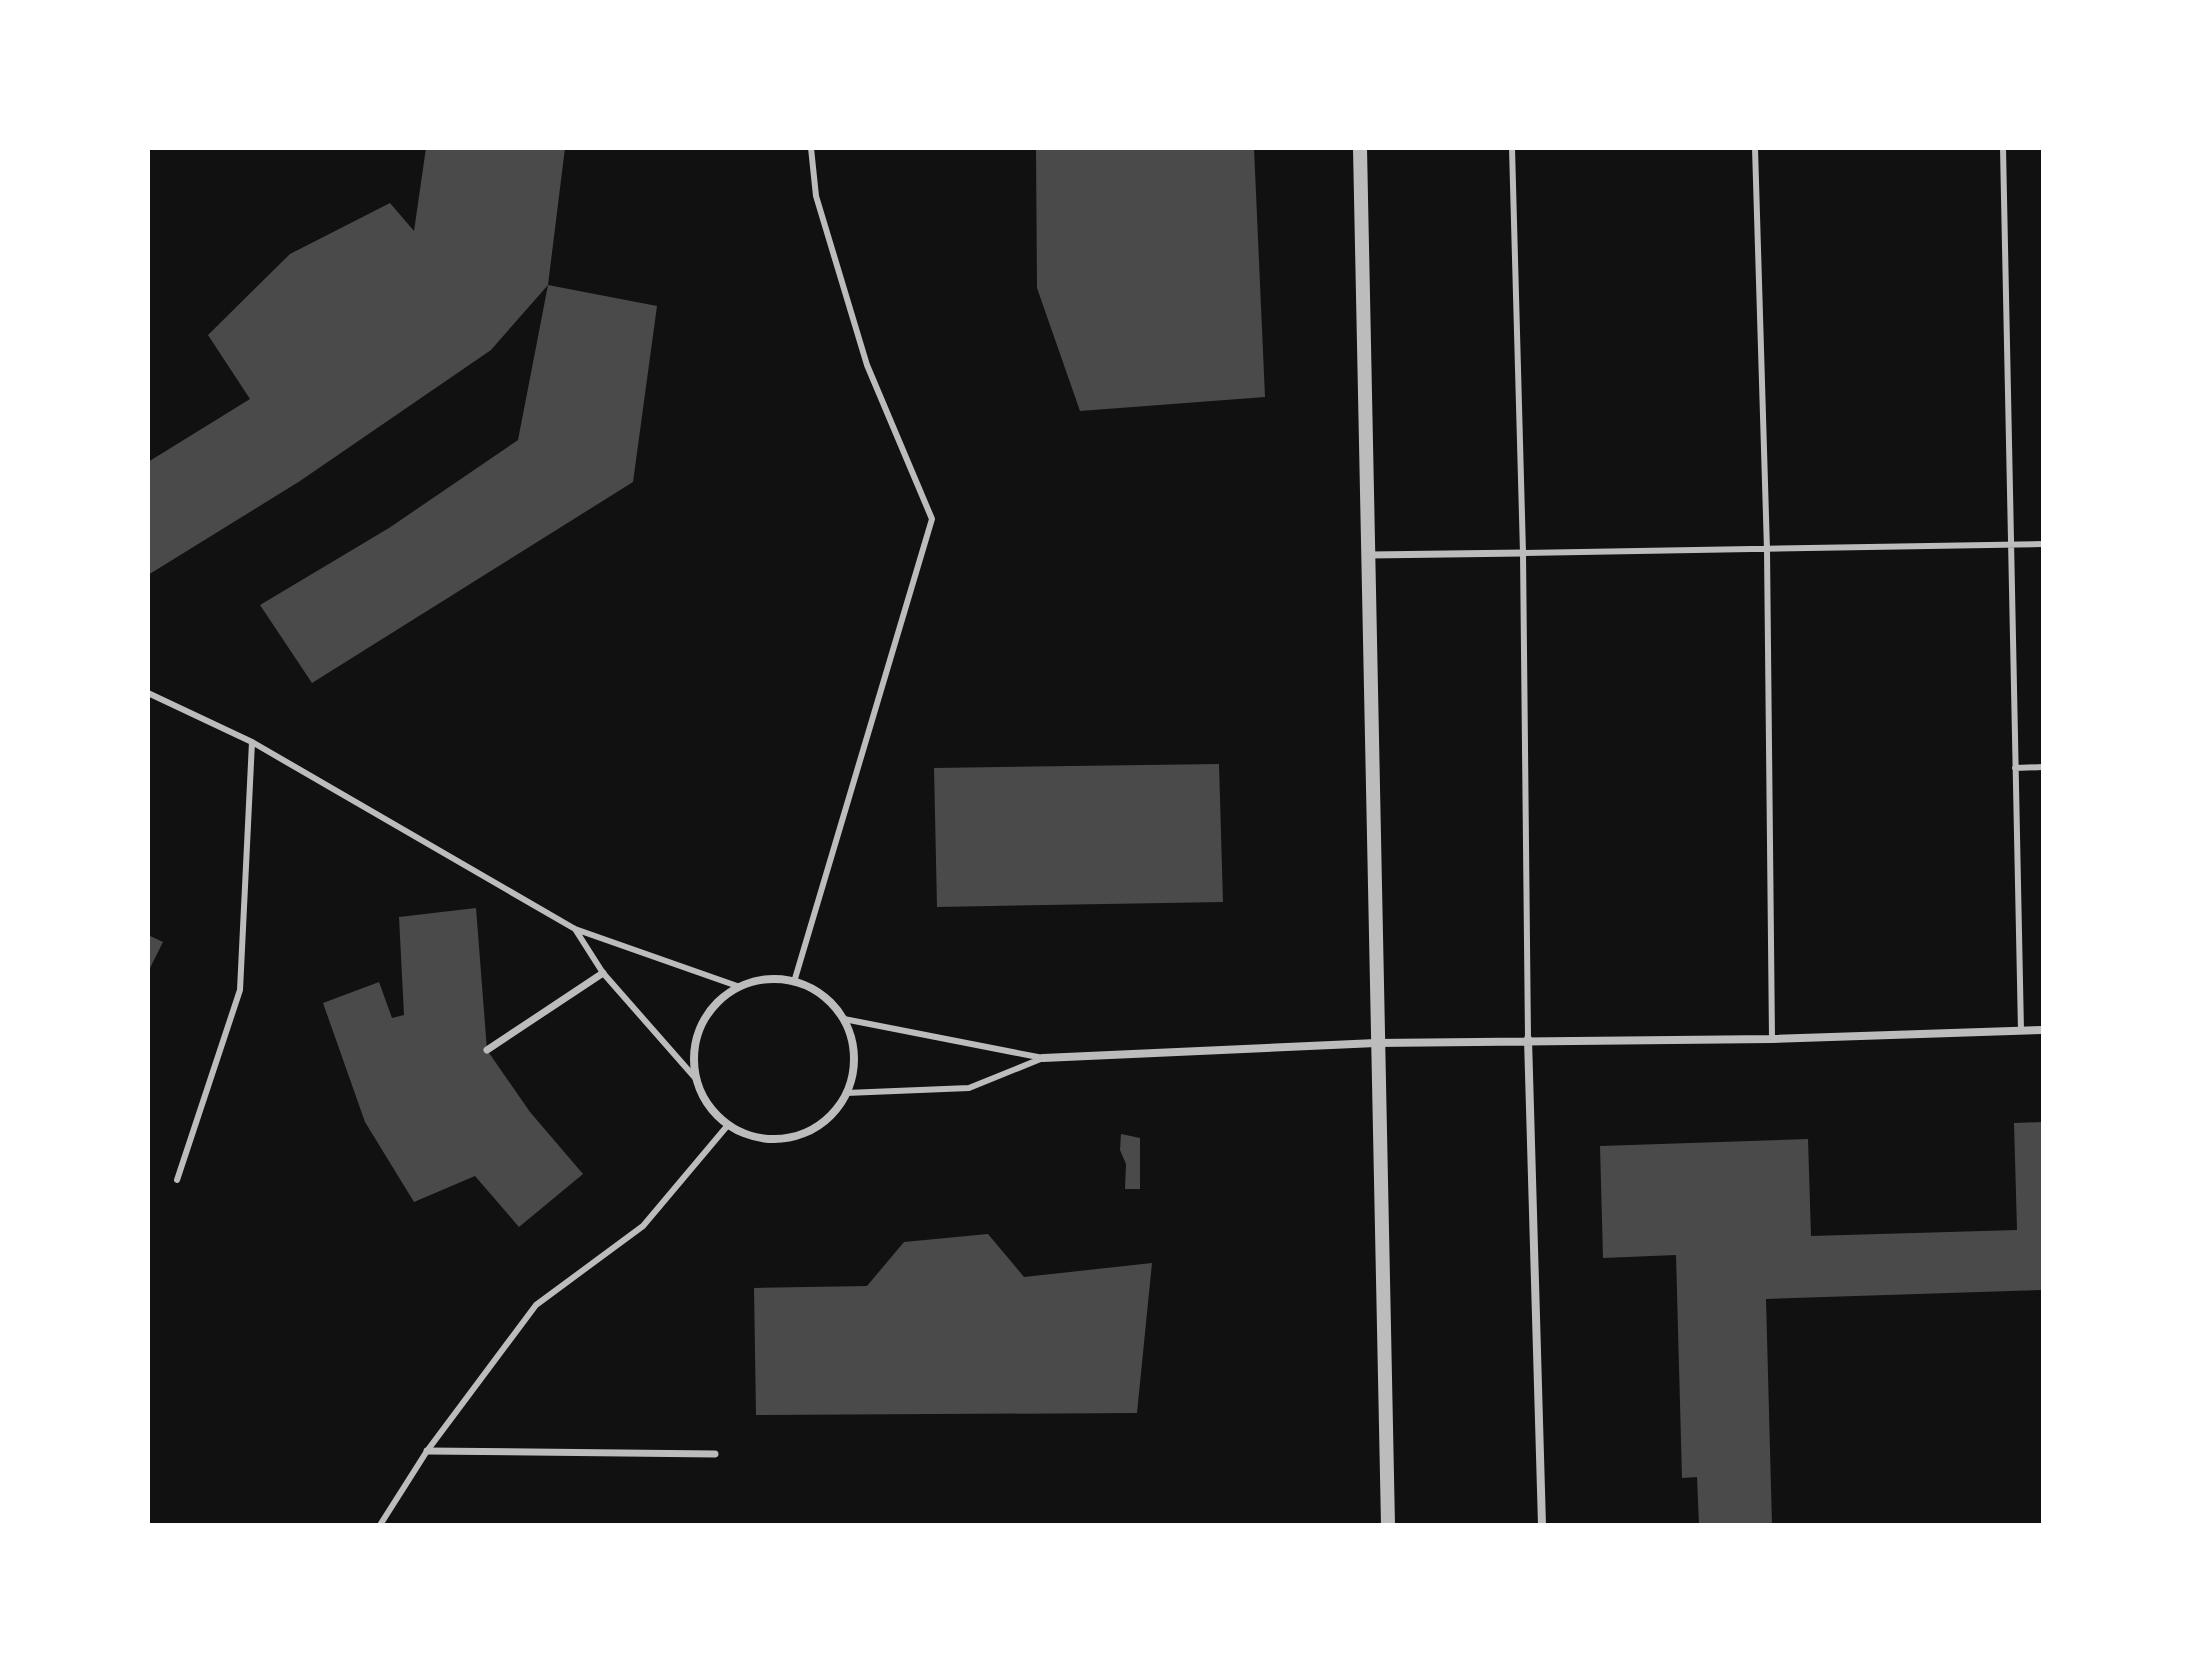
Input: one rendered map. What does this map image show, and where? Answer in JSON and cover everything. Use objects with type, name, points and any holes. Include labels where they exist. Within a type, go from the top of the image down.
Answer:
[{"type":"street","points":[[1360,148],[1388,1525]]},
{"type":"street","points":[[1370,555],[1523,553]]},
{"type":"street","points":[[487,1050],[603,973]]},
{"type":"street","points":[[766,979],[794,982],[814,989],[844,1019],[852,1039],[854,1067],[846,1093],[830,1116],[808,1132],[781,1139],[753,1137],[728,1125],[708,1105],[697,1080],[694,1053],[701,1026],[717,1003],[740,987],[766,979]]},
{"type":"street","points":[[1043,1058],[1376,1043],[1528,1039],[1772,1039],[2043,1030]]},
{"type":"street","points":[[1528,1039],[1542,1525]]},
{"type":"street","points":[[427,1451],[715,1454]]},
{"type":"lane","points":[[794,982],[932,519],[867,365],[816,196],[811,148]]},
{"type":"lane","points":[[1512,148],[1523,553],[1528,1039]]},
{"type":"lane","points":[[1755,148],[1767,550],[1772,1039]]},
{"type":"lane","points":[[2003,148],[2021,1031]]},
{"type":"lane","points":[[1523,553],[2043,544]]},
{"type":"lane","points":[[148,693],[252,742],[575,929],[740,987]]},
{"type":"lane","points":[[177,1180],[240,990],[252,742]]},
{"type":"lane","points":[[2015,768],[2043,767]]},
{"type":"lane","points":[[575,929],[603,973],[697,1080]]},
{"type":"lane","points":[[844,1019],[1043,1058]]},
{"type":"lane","points":[[846,1093],[969,1088],[1043,1058]]},
{"type":"lane","points":[[380,1525],[427,1451],[536,1305],[643,1226],[728,1125]]},
{"type":"building","points":[[426,148],[565,148],[548,285],[491,350],[300,481],[148,575],[148,462],[250,399],[208,335],[290,254],[390,203],[414,231]]},
{"type":"building","points":[[1036,148],[1254,148],[1265,397],[1080,411],[1037,288]]},
{"type":"building","points":[[548,285],[657,306],[633,482],[312,683],[260,605],[389,528],[518,440]]},
{"type":"building","points":[[1219,764],[1223,902],[937,907],[934,768]]},
{"type":"building","points":[[476,908],[487,1050],[530,1112],[583,1174],[519,1227],[475,1176],[414,1202],[365,1122],[323,1003],[379,982],[392,1018],[404,1015],[399,917]]},
{"type":"building","points":[[148,935],[163,942],[148,972]]},
{"type":"building","points":[[2043,1122],[2043,1290],[1766,1299],[1772,1525],[1699,1525],[1697,1477],[1682,1478],[1676,1255],[1603,1258],[1600,1146],[1808,1139],[1811,1236],[2017,1230],[2014,1123]]},
{"type":"building","points":[[1121,1134],[1140,1138],[1140,1189],[1125,1189],[1126,1164],[1120,1150]]},
{"type":"building","points":[[988,1234],[1024,1277],[1152,1263],[1137,1413],[756,1415],[754,1288],[867,1286],[904,1242]]}]
